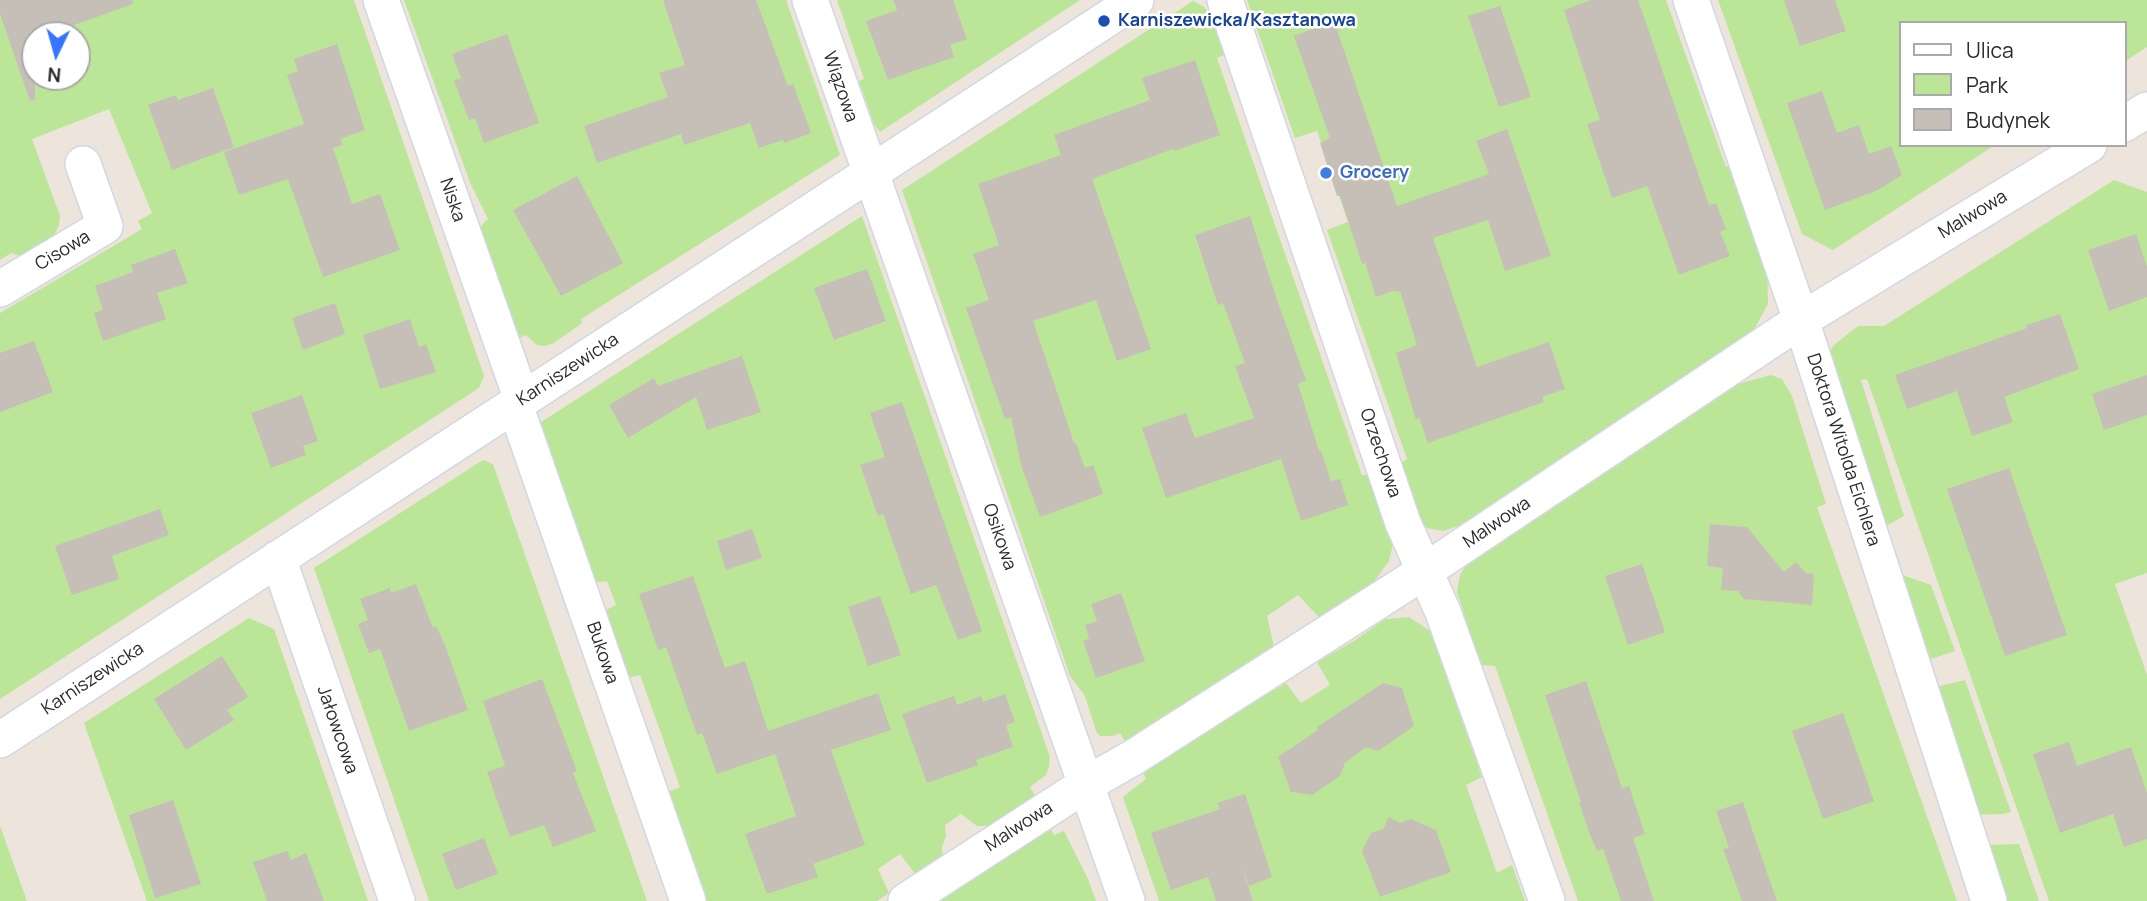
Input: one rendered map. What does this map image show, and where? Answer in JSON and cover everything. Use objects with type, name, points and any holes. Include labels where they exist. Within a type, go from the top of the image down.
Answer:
[{"type":"street","name":"Niska","points":[[381,0],[519,402]]},
{"type":"street","name":"Wiązowa","points":[[810,0],[870,174]]},
{"type":"street","name":"Karniszewicka","points":[[0,740],[1136,0]]},
{"type":"street","name":"Orzechowa","points":[[1225,0],[1404,523],[1443,612],[1547,901]]},
{"type":"street","name":"Doktora Witolda Eichlera","points":[[1691,0],[1801,320],[1989,901]]},
{"type":"street","name":"Malwowa","points":[[906,901],[1425,571],[1801,320],[2086,147]]},
{"type":"street","name":"Cisowa","points":[[0,289],[105,226],[83,164]]},
{"type":"street","name":"Osikowa","points":[[870,174],[1127,901]]},
{"type":"street","name":"Bukowa","points":[[519,402],[688,901]]},
{"type":"street","name":"Jałowcowa","points":[[278,558],[397,901]]},
{"type":"green space","points":[[0,0],[354,0],[484,376],[479,388],[0,699],[0,313],[142,229],[138,221],[152,213],[109,109],[32,139],[60,216],[59,225],[53,238],[36,248],[19,256],[11,253],[0,260]]},
{"type":"green space","points":[[404,0],[786,0],[840,155],[581,319],[582,323],[554,343],[537,345],[526,335],[517,339],[478,229],[488,219],[471,185]]},
{"type":"green space","points":[[837,0],[1080,0],[880,132],[874,124],[859,81],[864,79]]},
{"type":"green space","points":[[1247,0],[1666,0],[1726,167],[1737,164],[1767,257],[1768,304],[1750,337],[1461,525],[1443,531],[1427,528],[1415,514],[1401,463],[1407,459],[1327,230],[1348,222],[1317,131],[1295,138]]},
{"type":"green space","points":[[1718,0],[2147,0],[2147,47],[2126,61],[2126,21],[1898,21],[1898,147],[1992,147],[1833,250],[1802,234]]},
{"type":"green space","points":[[1193,1],[1204,7],[1214,19],[1226,54],[1217,58],[1362,475],[1371,475],[1392,537],[1392,548],[1389,561],[1374,582],[1319,617],[1298,595],[1267,616],[1274,647],[1126,743],[1120,733],[1100,736],[1085,696],[1070,676],[902,190]]},
{"type":"green space","points":[[2114,180],[2147,192],[2147,573],[2115,584],[2147,675],[2147,901],[2049,901],[1867,379],[1861,380],[1904,516],[1877,531],[1821,361],[1835,344],[1858,326],[1884,326]]},
{"type":"green space","points":[[862,216],[1050,757],[1049,767],[1046,775],[1030,787],[1036,797],[990,826],[977,826],[961,814],[945,825],[943,858],[916,875],[900,854],[878,869],[889,893],[877,901],[704,901],[666,793],[680,787],[672,764],[640,675],[624,679],[602,612],[616,605],[607,581],[592,583],[538,424]]},
{"type":"green space","points":[[1771,375],[1782,379],[1792,396],[1826,504],[1817,507],[1957,901],[1578,901],[1495,666],[1481,665],[1457,592],[1460,575],[1476,554],[1738,384]]},
{"type":"green space","points":[[483,460],[493,464],[647,901],[429,901],[314,568]]},
{"type":"green space","points":[[1888,570],[1931,585],[1955,651],[1919,663]]},
{"type":"green space","points":[[1409,617],[1430,631],[1482,777],[1466,785],[1497,873],[1512,865],[1525,901],[1159,901],[1123,797],[1146,779],[1142,769],[1286,683],[1301,703],[1330,685],[1317,662],[1385,619]]},
{"type":"green space","points":[[249,618],[274,629],[368,901],[147,901],[84,723]]},
{"type":"green space","points":[[1965,680],[2011,812],[1967,815],[1928,689]]},
{"type":"green space","points":[[0,826],[27,901],[0,901]]},
{"type":"green space","points":[[1050,828],[1054,835],[1064,831],[1096,901],[936,901]]},
{"type":"green space","points":[[2019,844],[2039,901],[2002,901],[1986,845]]},
{"type":"building","points":[[0,0],[132,0],[133,4],[85,21],[21,21],[21,75],[0,14]]},
{"type":"building","points":[[663,0],[756,0],[788,86],[793,84],[811,133],[784,143],[783,140],[759,148],[750,123],[684,145],[681,134],[597,163],[584,126],[668,97],[659,73],[685,65]]},
{"type":"building","points":[[893,0],[953,0],[967,39],[950,45],[954,57],[888,80],[866,21],[897,10]]},
{"type":"building","points":[[1591,0],[1638,0],[1709,205],[1716,203],[1726,229],[1720,232],[1730,256],[1679,275],[1647,186],[1612,198],[1587,124],[1600,120],[1564,10]]},
{"type":"building","points":[[1784,0],[1835,0],[1846,31],[1800,46]]},
{"type":"building","points":[[1500,6],[1531,97],[1499,107],[1468,16]]},
{"type":"building","points":[[1334,21],[1397,206],[1489,174],[1476,141],[1507,129],[1551,256],[1505,271],[1488,220],[1433,238],[1477,367],[1549,342],[1565,389],[1542,397],[1544,402],[1428,443],[1419,418],[1416,420],[1396,353],[1417,345],[1400,291],[1395,290],[1376,297],[1365,263],[1362,264],[1320,143],[1330,138],[1294,36]]},
{"type":"building","points":[[507,34],[539,123],[484,143],[475,118],[469,120],[454,80],[461,78],[452,54]]},
{"type":"building","points":[[337,44],[365,130],[340,139],[343,145],[333,148],[352,204],[380,194],[400,250],[323,277],[288,179],[239,195],[224,152],[304,124],[287,75],[298,71],[294,59]]},
{"type":"building","points":[[1195,60],[1220,135],[1092,179],[1151,349],[1117,361],[1096,300],[1033,321],[1074,443],[1085,468],[1093,465],[1103,494],[1040,517],[1021,465],[1011,417],[1005,419],[966,308],[989,300],[973,254],[999,245],[978,184],[1061,155],[1054,135],[1150,100],[1142,78]]},
{"type":"building","points":[[213,88],[234,147],[172,170],[148,105],[176,95],[178,100]]},
{"type":"building","points":[[27,91],[35,91],[35,100],[30,101]]},
{"type":"building","points":[[1822,91],[1837,133],[1859,125],[1869,154],[1891,146],[1902,175],[1878,190],[1825,210],[1787,103]]},
{"type":"building","points":[[577,176],[623,263],[561,296],[513,210]]},
{"type":"building","points":[[1250,216],[1306,380],[1298,384],[1319,451],[1331,481],[1340,479],[1348,505],[1301,521],[1281,459],[1166,498],[1142,428],[1186,413],[1195,438],[1254,418],[1235,366],[1245,363],[1223,303],[1218,305],[1195,235]]},
{"type":"building","points":[[2136,234],[2147,267],[2147,297],[2109,311],[2088,250]]},
{"type":"building","points":[[175,249],[188,283],[157,293],[166,319],[103,341],[94,313],[103,310],[95,286],[133,272],[131,265]]},
{"type":"building","points":[[867,269],[886,321],[834,340],[814,288]]},
{"type":"building","points":[[335,303],[345,334],[303,350],[292,318]]},
{"type":"building","points":[[2060,314],[2079,369],[2004,397],[2013,422],[1972,436],[1957,391],[1907,409],[1895,375]]},
{"type":"building","points":[[410,319],[419,347],[426,344],[436,372],[380,389],[363,335]]},
{"type":"building","points":[[34,341],[53,392],[0,412],[0,353]]},
{"type":"building","points":[[742,356],[761,412],[707,430],[696,397],[628,438],[609,405],[654,378],[658,386]]},
{"type":"building","points":[[2147,375],[2147,415],[2104,430],[2092,394]]},
{"type":"building","points":[[302,395],[318,441],[303,446],[306,455],[271,468],[251,413]]},
{"type":"building","points":[[902,402],[982,631],[958,640],[936,585],[911,594],[883,514],[878,516],[860,465],[885,457],[870,413]]},
{"type":"building","points":[[2009,468],[2067,635],[2005,656],[1947,489]]},
{"type":"building","points":[[160,509],[169,535],[112,556],[119,579],[72,595],[55,546]]},
{"type":"building","points":[[1710,524],[1747,527],[1784,572],[1796,562],[1806,573],[1814,574],[1812,605],[1744,599],[1738,591],[1721,590],[1723,568],[1707,566]]},
{"type":"building","points":[[752,529],[762,558],[726,570],[717,541]]},
{"type":"building","points":[[1642,564],[1665,632],[1628,645],[1605,576]]},
{"type":"building","points":[[693,576],[725,668],[745,661],[768,731],[878,693],[891,730],[831,750],[865,845],[813,864],[818,877],[767,894],[745,834],[796,816],[775,754],[717,774],[702,733],[697,735],[666,647],[658,650],[639,594]]},
{"type":"building","points":[[416,584],[433,628],[436,626],[445,645],[468,710],[409,731],[380,649],[369,653],[358,624],[368,620],[360,599],[390,588],[391,593]]},
{"type":"building","points":[[1121,593],[1145,661],[1096,678],[1083,641],[1089,639],[1085,625],[1097,621],[1091,604]]},
{"type":"building","points":[[880,596],[901,655],[868,666],[848,607]]},
{"type":"building","points":[[222,656],[248,697],[227,710],[234,720],[186,750],[154,699]]},
{"type":"building","points":[[542,679],[577,771],[573,773],[596,831],[553,847],[544,825],[510,837],[487,772],[505,766],[483,701]]},
{"type":"building","points":[[1586,681],[1622,788],[1629,786],[1645,834],[1633,838],[1654,901],[1621,901],[1603,849],[1597,851],[1590,835],[1545,695]]},
{"type":"building","points":[[1383,683],[1402,688],[1414,726],[1378,751],[1366,747],[1345,763],[1340,776],[1312,795],[1291,792],[1278,757]]},
{"type":"building","points":[[1005,694],[1015,722],[1006,725],[1013,747],[976,760],[978,765],[927,783],[902,714],[954,696],[957,705],[981,696],[983,702]]},
{"type":"building","points":[[1843,713],[1874,801],[1823,819],[1792,731]]},
{"type":"building","points":[[2069,742],[2077,766],[2131,747],[2147,793],[2147,839],[2124,847],[2113,814],[2060,833],[2033,754]]},
{"type":"building","points":[[1245,794],[1272,877],[1249,886],[1240,862],[1253,901],[1216,901],[1208,877],[1171,890],[1151,833],[1220,809],[1217,803]]},
{"type":"building","points":[[173,800],[201,884],[155,898],[129,815]]},
{"type":"building","points":[[1743,802],[1777,901],[1742,901],[1723,849],[1729,848],[1716,811]]},
{"type":"building","points":[[1389,817],[1400,823],[1411,819],[1436,830],[1451,872],[1380,897],[1362,851],[1371,833],[1383,829]]},
{"type":"building","points":[[484,838],[498,874],[456,890],[442,854]]},
{"type":"building","points":[[287,851],[291,860],[306,853],[324,901],[267,901],[253,862]]},
{"type":"place","name":"Karniszewicka/Kasztanowa","points":[[1104,21]]},
{"type":"place","name":"Grocery","points":[[1326,173]]}]
